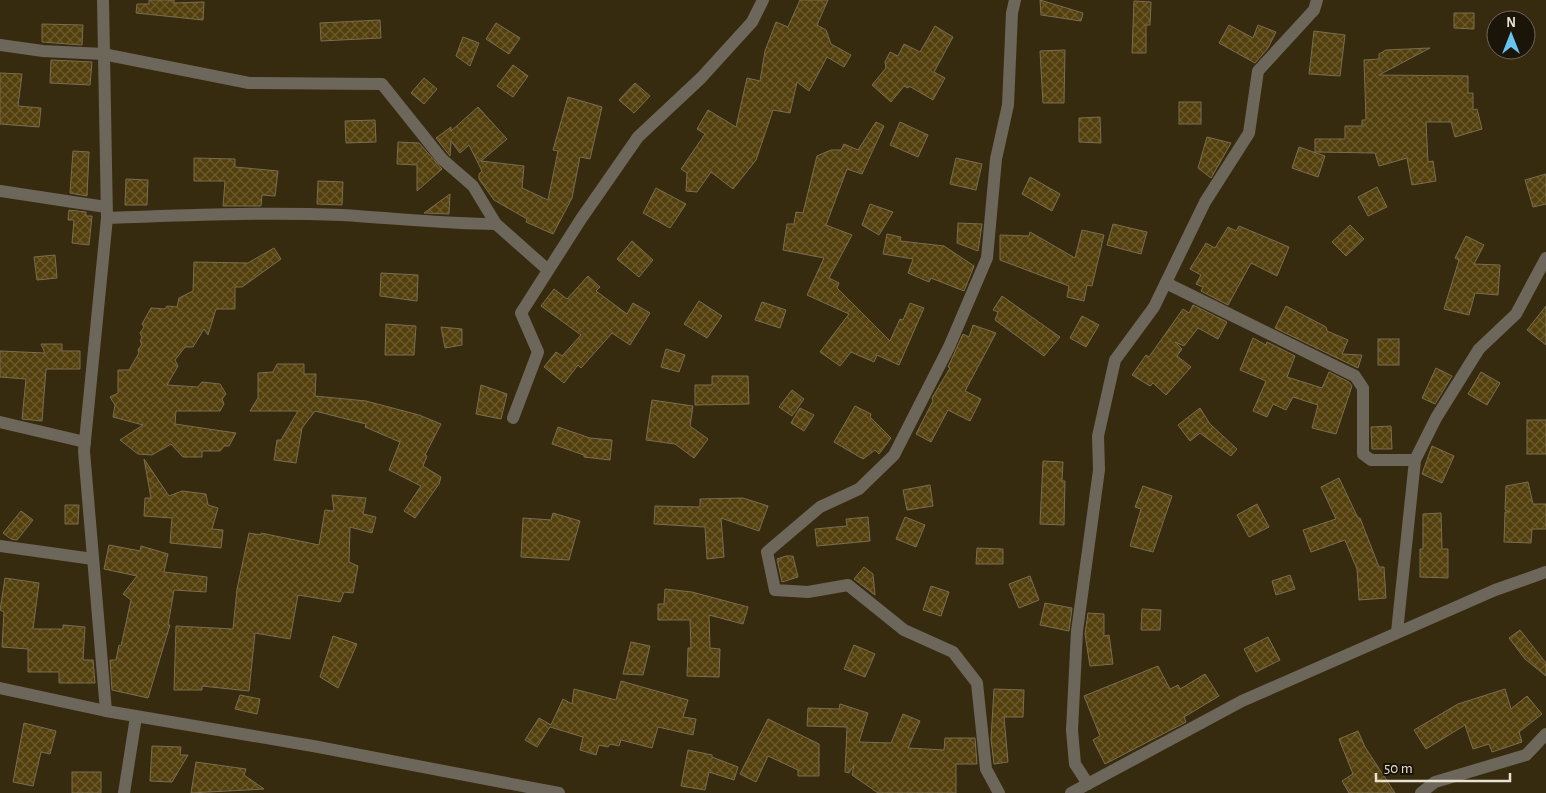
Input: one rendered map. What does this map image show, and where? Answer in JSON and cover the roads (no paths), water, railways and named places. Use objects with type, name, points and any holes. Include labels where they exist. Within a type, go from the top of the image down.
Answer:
[{"type":"street","points":[[103,0],[107,213],[85,442],[106,712]]},
{"type":"street","points":[[514,418],[538,352],[521,313],[638,138],[701,78],[752,22],[762,0]]},
{"type":"street","points":[[999,793],[986,769],[977,683],[953,652],[904,630],[848,585],[808,592],[774,590],[767,552],[820,507],[859,489],[894,455],[949,347],[987,258],[996,160],[1008,104],[1012,14],[1015,0]]},
{"type":"street","points":[[1088,784],[1075,764],[1072,730],[1077,631],[1099,470],[1098,436],[1115,360],[1154,307],[1205,202],[1250,133],[1258,71],[1314,10],[1317,0]]},
{"type":"street","points":[[0,44],[43,51],[103,54],[248,83],[382,84],[442,159],[474,186],[496,224],[548,270]]},
{"type":"street","points":[[0,191],[107,213],[341,215],[446,224],[496,224]]},
{"type":"street","points":[[1397,632],[1415,460],[1436,418],[1479,348],[1516,314],[1546,258]]},
{"type":"street","points":[[1166,283],[1355,376],[1363,388],[1363,454],[1371,460],[1415,460]]},
{"type":"street","points":[[0,422],[85,442]]},
{"type":"street","points":[[0,546],[93,559]]},
{"type":"street","points":[[1072,793],[1242,701],[1495,590],[1546,572]]},
{"type":"street","points":[[0,688],[106,712],[313,746],[559,793]]},
{"type":"street","points":[[124,793],[136,717]]},
{"type":"street","points":[[1421,793],[1435,782],[1526,755],[1546,734]]}]
